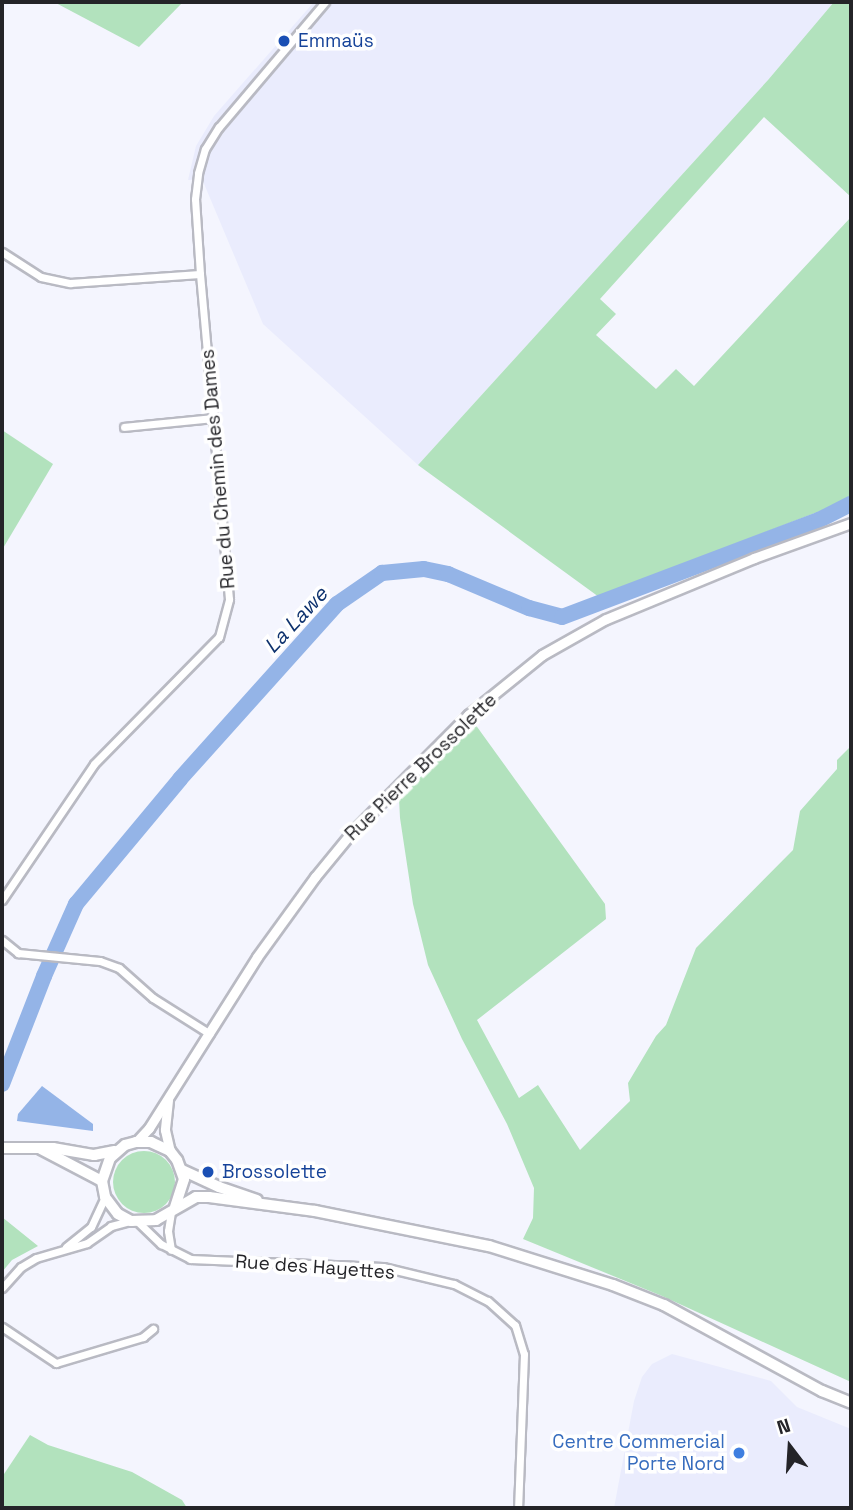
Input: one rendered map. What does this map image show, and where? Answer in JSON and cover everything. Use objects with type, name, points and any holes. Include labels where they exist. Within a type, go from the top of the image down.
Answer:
[{"type":"main road","points":[[2,1148],[53,1148],[94,1155],[116,1151],[136,1142],[151,1142],[170,1151],[182,1170],[183,1189],[173,1209]]},
{"type":"main road","points":[[41,1149],[102,1181]]},
{"type":"main road","points":[[116,1151],[106,1165],[102,1181],[105,1197],[118,1214],[134,1221],[156,1220],[196,1196],[267,1203],[489,1246],[614,1285],[664,1306],[821,1391],[851,1403]]},
{"type":"main road","points":[[182,1170],[219,1187],[267,1203]]},
{"type":"street","name":"Rue du Chemin des Dames","points":[[2,900],[94,764],[219,637],[229,599],[195,199],[205,149],[219,127],[324,2]]},
{"type":"street","points":[[2,252],[41,276],[70,283],[201,274]]},
{"type":"street","points":[[124,427],[213,418]]},
{"type":"street","name":"Rue Pierre Brossolette","points":[[136,1142],[169,1098],[257,957],[352,832],[468,715],[542,654],[632,607],[851,523]]},
{"type":"street","points":[[2,940],[18,953],[100,961],[119,968],[153,998],[210,1034]]},
{"type":"street","name":"Rue Pierre Brossolette","points":[[169,1098],[165,1130],[170,1151]]},
{"type":"street","points":[[62,1250],[91,1227],[105,1197]]},
{"type":"street","points":[[172,1250],[168,1231],[173,1209]]},
{"type":"street","points":[[2,1287],[21,1267],[36,1258],[87,1243],[110,1226],[134,1221]]},
{"type":"street","name":"Rue des Hayettes","points":[[134,1221],[172,1250],[190,1259],[383,1267],[454,1284],[488,1301],[515,1325],[524,1354],[518,1508]]},
{"type":"street","points":[[2,1327],[56,1363],[143,1337],[153,1329]]},
{"type":"shaded area","points":[[314,2],[834,2],[768,80],[418,465],[263,324],[202,179],[188,180],[196,146],[214,116]]},
{"type":"shaded area","points":[[672,1354],[771,1381],[797,1407],[851,1429],[851,1508],[614,1508],[634,1401],[642,1377],[652,1364]]},
{"type":"green space","points":[[54,2],[183,2],[139,47]]},
{"type":"green space","points":[[834,2],[851,2],[851,197],[764,117],[600,299],[616,314],[596,335],[656,389],[676,369],[694,386],[851,217],[851,499],[599,597],[418,465],[768,80]]},
{"type":"green space","points":[[2,430],[53,464],[2,550]]},
{"type":"green space","points":[[475,724],[605,904],[606,919],[477,1020],[519,1098],[538,1085],[580,1150],[630,1101],[628,1083],[656,1036],[666,1025],[696,948],[793,850],[800,811],[837,769],[837,760],[851,746],[851,1382],[662,1296],[523,1239],[533,1218],[534,1188],[507,1124],[462,1039],[428,965],[413,904],[400,818],[399,798]]},
{"type":"green space","points":[[144,1151],[166,1160],[175,1182],[166,1204],[144,1213],[122,1204],[113,1182],[122,1160]]},
{"type":"green space","points":[[2,1217],[38,1246],[12,1260],[2,1272]]},
{"type":"green space","points":[[30,1435],[48,1445],[132,1472],[182,1500],[187,1508],[2,1508],[2,1477]]},
{"type":"water","points":[[42,1086],[93,1124],[93,1131],[17,1121],[18,1114]]},
{"type":"waterway","name":"La Lawe","points":[[2,1084],[44,976],[76,904],[180,779],[337,604],[382,573],[424,569],[448,574],[529,608],[562,617],[819,520],[851,504]]},
{"type":"place","name":"Emmaüs","points":[[284,41]]},
{"type":"place","name":"Brossolette","points":[[208,1172]]},
{"type":"place","name":"Centre Commercial Porte Nord","points":[[739,1453]]}]
